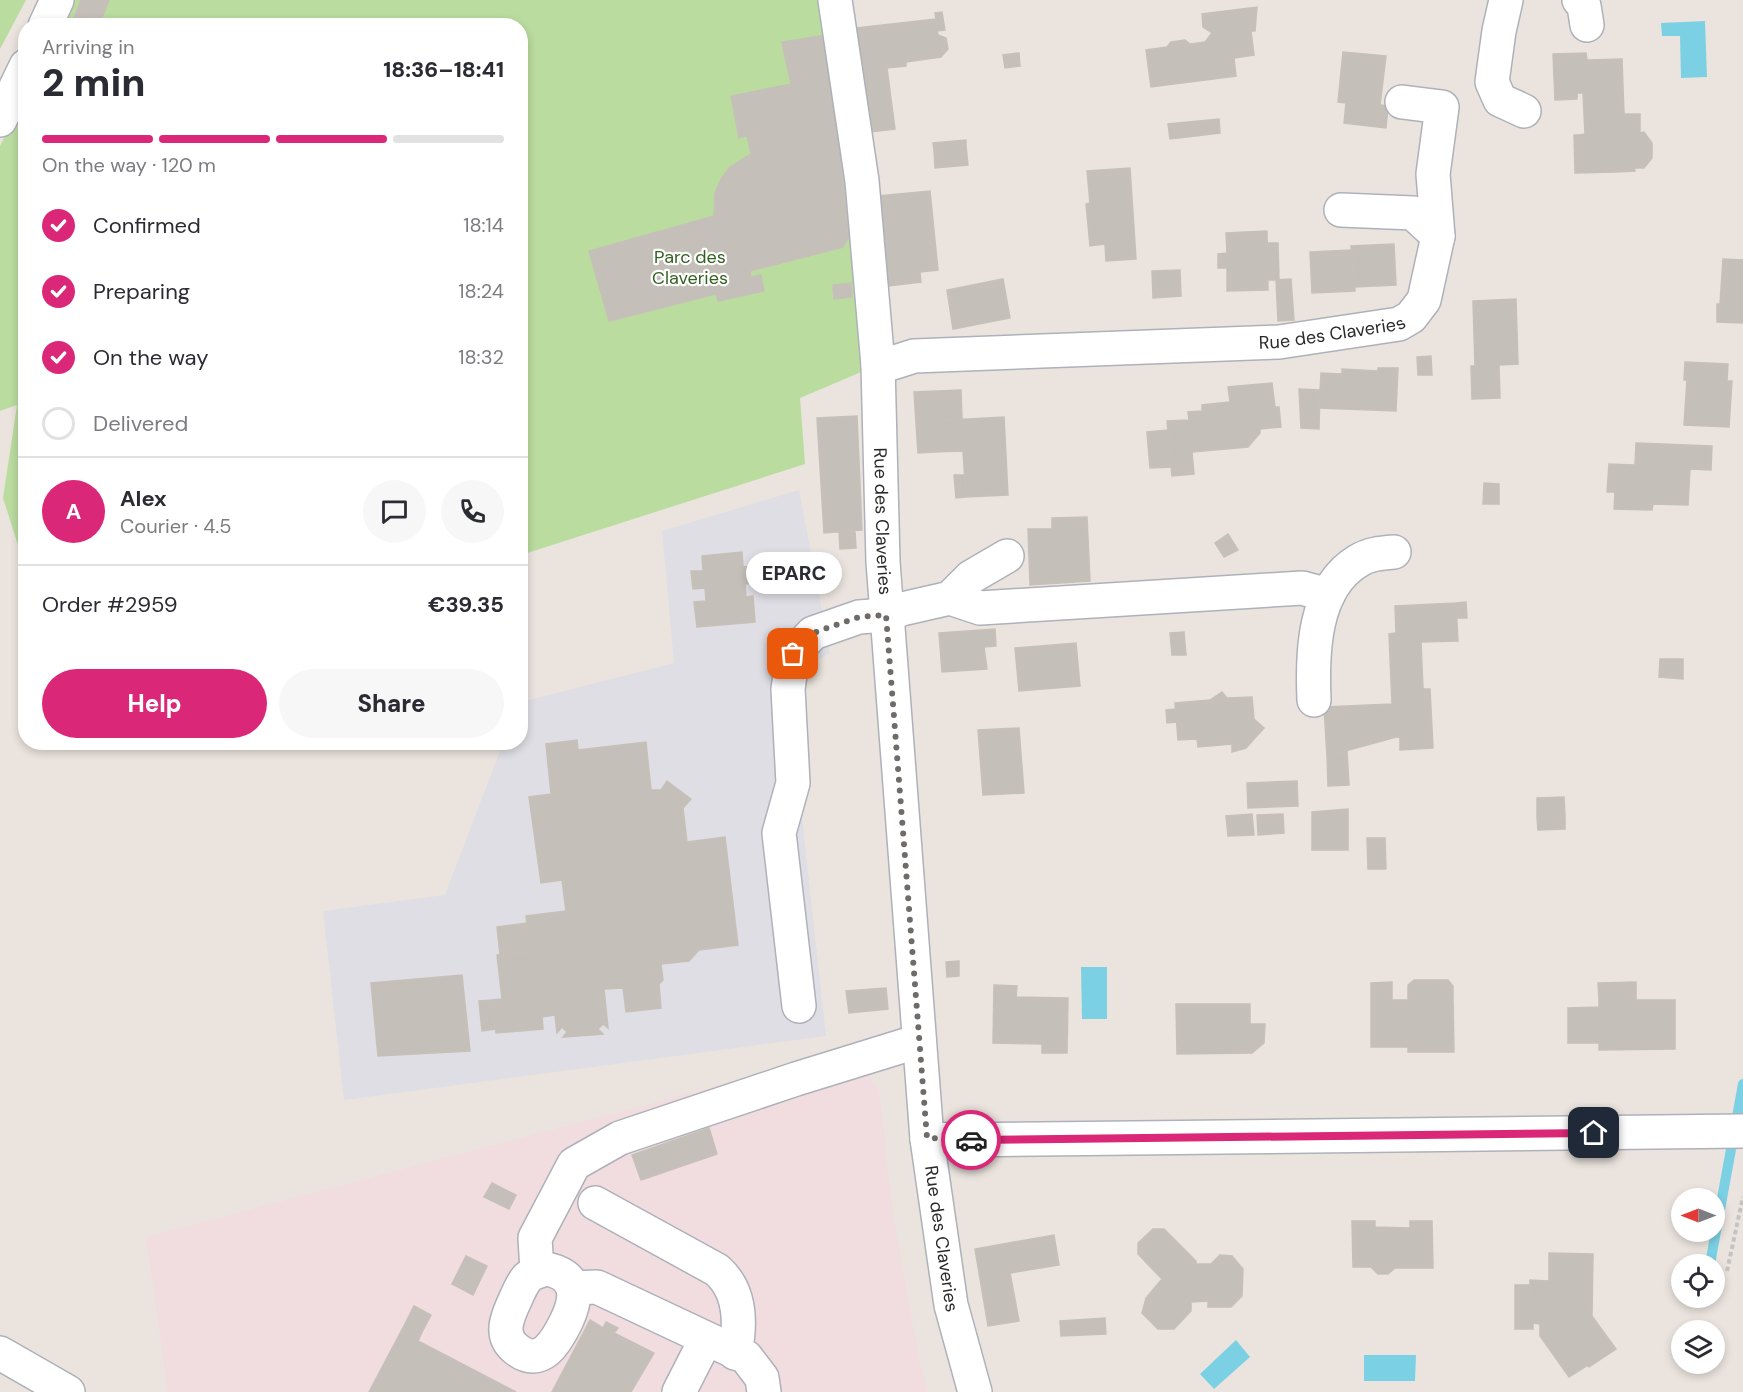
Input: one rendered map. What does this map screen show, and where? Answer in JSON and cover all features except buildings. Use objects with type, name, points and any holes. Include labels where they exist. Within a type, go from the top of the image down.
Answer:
[{"type":"street","points":[[49,18],[57,0]]},
{"type":"street","name":"Rue des Claveries","points":[[835,0],[862,181],[878,364],[886,615],[927,1138],[951,1305],[975,1392]]},
{"type":"street","points":[[1506,0],[1492,82],[1500,100],[1524,111]]},
{"type":"street","points":[[0,120],[18,83]]},
{"type":"street","name":"Rue des Claveries","points":[[878,364],[889,364],[914,356],[1279,342],[1399,324],[1411,317],[1424,300],[1438,236],[1433,174],[1442,107],[1401,102]]},
{"type":"street","points":[[1341,210],[1413,213],[1438,236]]},
{"type":"street","points":[[1314,700],[1312,674],[1314,648],[1319,622],[1335,582],[1345,570],[1359,560],[1376,554],[1394,552]]},
{"type":"street","points":[[799,1006],[779,833],[793,783],[788,689],[793,654],[813,633],[859,617],[886,615],[950,598],[971,578],[1007,556]]},
{"type":"street","points":[[950,598],[980,608],[1302,588],[1328,595]]},
{"type":"street","points":[[537,1271],[535,1238],[574,1164],[620,1138],[796,1079],[919,1041]]},
{"type":"street","points":[[927,1138],[959,1140],[1727,1131]]},
{"type":"street","points":[[596,1203],[717,1270],[726,1278],[739,1315],[739,1334],[735,1353]]},
{"type":"street","points":[[548,1269],[558,1271],[567,1278],[573,1288],[575,1299],[557,1340],[542,1354],[531,1355],[521,1353],[513,1347],[507,1337],[505,1326],[522,1285],[537,1271],[548,1269]]},
{"type":"street","points":[[573,1288],[597,1287],[746,1357],[762,1378],[764,1392]]},
{"type":"street","points":[[679,1392],[706,1339]]},
{"type":"street","points":[[0,1353],[68,1392]]},
{"type":"path","points":[[1727,1271],[1743,1197]]},
{"type":"shaded area","points":[[799,490],[830,653],[805,667],[799,790],[826,1036],[344,1100],[323,911],[445,895],[500,750],[528,750],[528,700],[674,663],[662,531]]},
{"type":"shaded area","points":[[863,1068],[879,1090],[892,1208],[919,1360],[928,1392],[168,1392],[146,1237],[778,1070]]},
{"type":"green space","points":[[0,0],[26,0],[0,49]]},
{"type":"green space","name":"Parc des Claveries","points":[[74,0],[825,0],[856,180],[866,370],[800,398],[805,464],[528,553],[528,18],[65,18]]},
{"type":"green space","points":[[18,110],[18,545],[3,498],[17,405],[0,411],[0,146]]},
{"type":"water","points":[[1705,21],[1707,77],[1681,78],[1680,36],[1662,36],[1661,23]]},
{"type":"water","points":[[1081,967],[1107,967],[1107,1019],[1082,1019]]},
{"type":"water","points":[[1236,1340],[1250,1357],[1214,1389],[1200,1374]]},
{"type":"water","points":[[1364,1355],[1416,1355],[1415,1381],[1364,1381]]},
{"type":"waterway","points":[[1712,1254],[1743,1084]]},
{"type":"way so far","points":[[793,654],[813,633],[859,617],[886,615],[927,1138],[971,1140]]},
{"type":"place","name":"EPARC","points":[[793,654]]},
{"type":"route","points":[[971,1140],[1594,1133]]}]
